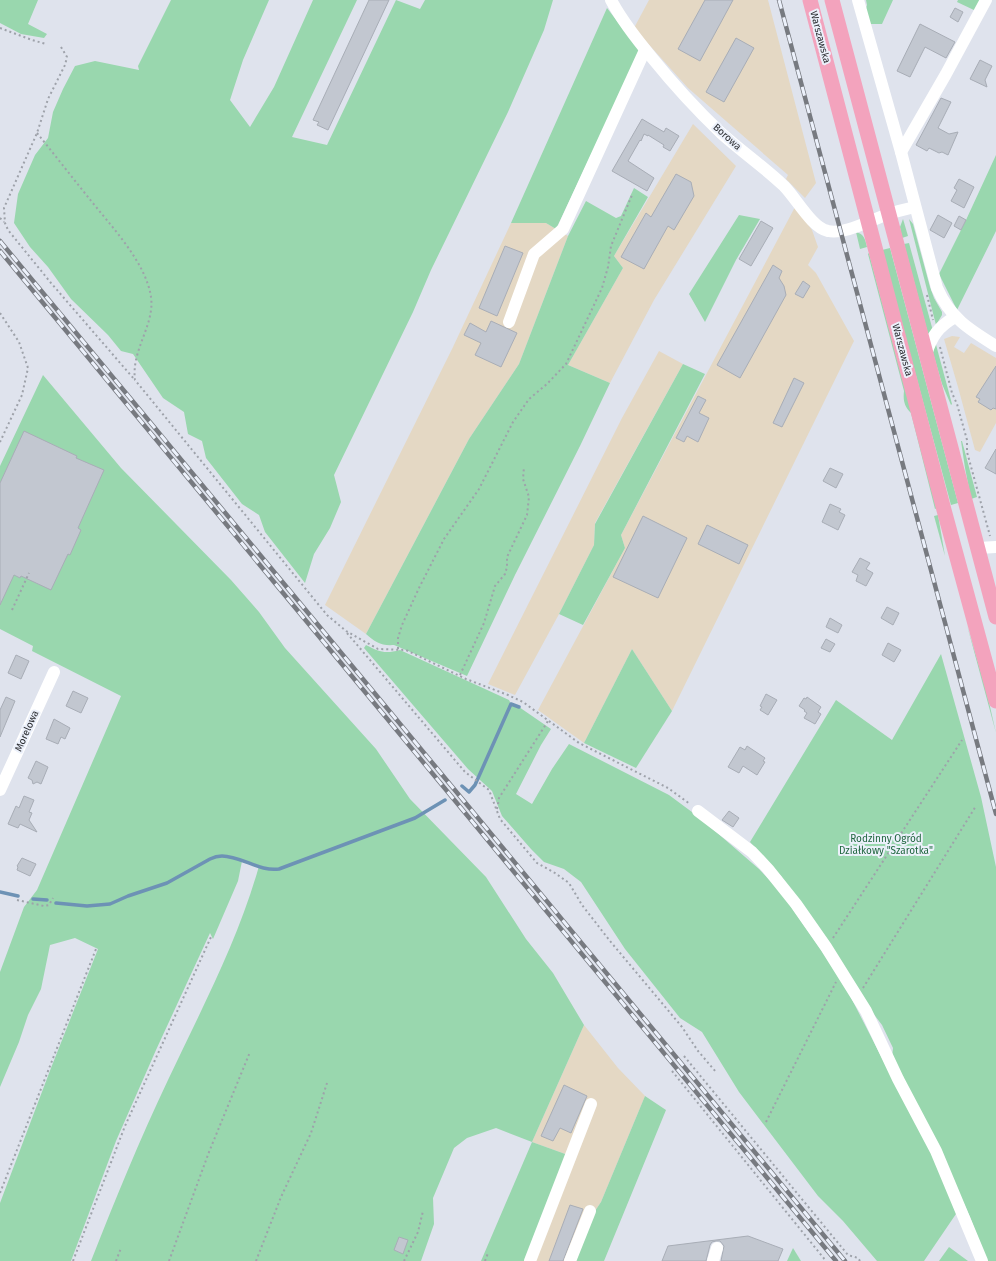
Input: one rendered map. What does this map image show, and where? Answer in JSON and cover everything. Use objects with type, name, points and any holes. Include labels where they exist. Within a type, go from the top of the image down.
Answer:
[{"type":"main road","name":"Warszawska","points":[[810,0],[868,223],[996,700]]},
{"type":"main road","name":"Warszawska","points":[[832,0],[996,617]]},
{"type":"street","name":"Borowa","points":[[610,0],[645,50],[689,101],[721,133],[785,186],[823,230],[833,232],[868,223],[888,214]]},
{"type":"street","points":[[858,0],[901,152],[937,288],[942,299],[955,317],[974,332],[996,346]]},
{"type":"street","points":[[901,152],[946,74],[986,0]]},
{"type":"street","points":[[508,322],[534,254],[563,230],[645,50]]},
{"type":"street","points":[[888,214],[915,207]]},
{"type":"street","points":[[926,354],[936,331],[946,322],[955,317]]},
{"type":"street","points":[[978,548],[994,547]]},
{"type":"street","name":"Morelowa","points":[[0,790],[54,672]]},
{"type":"street","points":[[698,811],[752,852],[796,904],[826,947],[866,1011],[906,1097],[936,1150],[982,1261]]},
{"type":"street","points":[[530,1261],[591,1104]]},
{"type":"street","points":[[570,1261],[590,1211]]},
{"type":"street","points":[[712,1261],[717,1248]]},
{"type":"path","points":[[0,28],[46,44]]},
{"type":"path","points":[[61,47],[67,57],[65,65],[48,99],[37,133],[4,208],[5,223],[8,230],[134,380],[300,583],[327,614],[346,632],[465,772],[489,790],[500,819],[537,863],[555,873],[568,883],[582,905],[610,941],[682,1027],[698,1051],[716,1072]]},
{"type":"path","points":[[37,133],[119,235],[144,272],[151,297],[150,313],[133,369],[134,380]]},
{"type":"path","points":[[398,649],[398,638],[402,625],[418,588],[444,539],[479,489],[517,416],[529,399],[547,384],[566,364],[602,288],[608,266],[611,246],[632,195]]},
{"type":"path","points":[[0,218],[5,223]]},
{"type":"path","points":[[0,313],[19,342],[28,368],[22,395],[0,442]]},
{"type":"path","points":[[940,347],[952,394],[957,404],[967,440],[967,452],[994,547]]},
{"type":"path","points":[[460,675],[484,623],[495,586],[505,574],[508,557],[527,515],[529,497],[523,479],[524,467]]},
{"type":"path","points":[[12,610],[29,573]]},
{"type":"path","points":[[346,632],[378,649],[406,650],[523,702],[579,743],[668,788],[698,811]]},
{"type":"path","points":[[497,811],[499,798],[548,721]]},
{"type":"path","points":[[826,947],[962,740]]},
{"type":"path","points":[[857,997],[976,806]]},
{"type":"path","points":[[18,900],[44,906],[49,904],[53,898]]},
{"type":"path","points":[[73,1261],[125,1126],[211,937]]},
{"type":"path","points":[[0,1193],[96,949]]},
{"type":"path","points":[[766,1122],[834,985],[843,974]]},
{"type":"path","points":[[169,1261],[209,1152],[250,1052]]},
{"type":"path","points":[[684,1056],[848,1255],[858,1258],[860,1261]]},
{"type":"path","points":[[672,1071],[826,1261]]},
{"type":"path","points":[[256,1261],[281,1197],[311,1133],[327,1083]]},
{"type":"path","points":[[404,1261],[418,1232],[423,1211]]},
{"type":"path","points":[[116,1261],[121,1248]]},
{"type":"path","points":[[485,1261],[488,1253]]},
{"type":"shaded area","points":[[649,0],[768,0],[816,183],[805,198],[786,179],[788,175],[688,88],[634,28]]},
{"type":"shaded area","points":[[693,124],[736,166],[654,300],[610,383],[568,365],[623,268],[614,256]]},
{"type":"shaded area","points":[[795,207],[812,230],[818,247],[808,265],[816,273],[854,341],[672,711],[632,649],[584,743],[538,710],[625,548],[621,535]]},
{"type":"shaded area","points":[[511,223],[546,223],[568,236],[519,364],[469,439],[366,634],[325,605],[453,347]]},
{"type":"shaded area","points":[[952,336],[960,337],[954,347],[964,353],[971,343],[996,358],[996,423],[980,452],[975,450],[944,339]]},
{"type":"shaded area","points":[[659,351],[683,364],[595,523],[594,545],[558,616],[515,695],[488,684],[622,418]]},
{"type":"shaded area","points":[[584,1025],[618,1068],[645,1096],[601,1202],[593,1214],[576,1261],[528,1261],[568,1155],[532,1142]]},
{"type":"green space","points":[[0,0],[38,0],[28,24],[47,34],[44,38],[21,34],[0,23]]},
{"type":"green space","points":[[171,0],[269,0],[243,60],[230,100],[250,127],[274,87],[313,0],[357,0],[292,137],[327,145],[396,0],[420,9],[425,0],[553,0],[544,30],[508,112],[334,475],[341,502],[330,528],[314,554],[305,583],[265,532],[259,515],[242,504],[206,458],[202,441],[188,434],[184,412],[163,398],[133,354],[121,351],[108,335],[71,299],[48,267],[30,247],[14,223],[18,194],[35,155],[48,138],[53,112],[75,66],[95,61],[139,70],[138,66]]},
{"type":"green space","points":[[866,0],[893,0],[882,24],[869,24],[865,12],[867,5]]},
{"type":"green space","points":[[958,0],[982,0],[976,11],[957,2]]},
{"type":"green space","points":[[607,8],[640,51],[556,229],[546,223],[511,223]]},
{"type":"green space","points":[[996,155],[996,231],[957,310],[939,274]]},
{"type":"green space","points":[[634,188],[648,197],[614,256],[623,268],[568,365],[610,383],[467,676],[394,645],[385,645],[375,641],[366,634],[469,439],[519,364],[568,236],[586,201],[616,218],[621,216]]},
{"type":"green space","points":[[739,215],[760,219],[736,260],[705,322],[689,294]]},
{"type":"green space","points":[[903,219],[908,236],[902,238],[900,227]]},
{"type":"green space","points":[[909,219],[913,224],[930,287],[942,312],[942,315],[936,325]]},
{"type":"green space","points":[[856,232],[864,237],[867,247],[860,249]]},
{"type":"green space","points":[[909,243],[933,331],[928,334],[904,244]]},
{"type":"green space","points":[[890,248],[958,503],[951,505],[882,250]]},
{"type":"green space","points":[[869,253],[937,508],[935,509],[911,413],[904,403],[904,391],[868,254]]},
{"type":"green space","points":[[935,341],[952,404],[951,405],[942,384],[933,353]]},
{"type":"green space","points":[[683,364],[705,374],[621,535],[625,548],[583,625],[559,614],[594,545],[595,524]]},
{"type":"green space","points":[[43,375],[121,468],[231,580],[259,612],[285,648],[376,749],[410,799],[486,877],[526,939],[553,973],[584,1025],[532,1142],[496,1128],[467,1138],[454,1148],[433,1198],[434,1224],[421,1261],[91,1261],[148,1125],[218,975],[241,921],[259,866],[242,861],[238,881],[213,939],[210,933],[116,1141],[71,1261],[0,1261],[0,1203],[98,949],[75,938],[50,945],[41,989],[28,1015],[19,1042],[0,1087],[0,972],[24,907],[37,890],[121,696],[32,651],[33,646],[0,629],[0,466]]},
{"type":"green space","points":[[961,441],[977,497],[971,499],[965,468]]},
{"type":"green space","points":[[938,515],[945,556],[934,516]]},
{"type":"green space","points":[[967,625],[986,689],[996,733]]},
{"type":"green space","points":[[366,645],[382,652],[400,650],[509,700],[511,704],[519,707],[551,729],[541,745],[516,794],[532,804],[552,769],[569,744],[669,795],[700,818],[759,869],[780,891],[842,980],[885,1064],[913,1113],[958,1211],[924,1261],[877,1261],[843,1221],[818,1196],[739,1092],[702,1032],[680,1018],[625,949],[581,882],[564,869],[544,862],[531,849],[502,816],[492,791],[468,769],[364,648]]},
{"type":"green space","points":[[632,649],[672,711],[636,768],[584,743]]},
{"type":"green space","name":"Rodzinny Ogród Działkowy \"Szarotka\"","points":[[941,654],[981,797],[996,867],[996,1261],[987,1261],[970,1217],[951,1175],[892,1057],[893,1048],[882,1025],[863,1000],[781,876],[750,842],[836,700],[892,740]]},
{"type":"green space","points":[[645,1096],[666,1110],[604,1261],[576,1261],[593,1214],[601,1202]]},
{"type":"green space","points":[[532,1142],[568,1155],[527,1261],[481,1261]]},
{"type":"green space","points":[[949,1247],[968,1261],[939,1261]]},
{"type":"green space","points":[[793,1248],[801,1261],[787,1261]]},
{"type":"building","points":[[369,0],[389,0],[328,130],[317,125],[319,122],[313,120]]},
{"type":"building","points":[[705,0],[733,0],[700,61],[678,49]]},
{"type":"building","points":[[955,8],[963,12],[958,22],[950,17]]},
{"type":"building","points":[[920,24],[955,42],[946,58],[925,47],[910,77],[897,71]]},
{"type":"building","points":[[736,38],[754,48],[724,102],[706,92]]},
{"type":"building","points":[[980,60],[992,66],[985,80],[987,87],[970,79]]},
{"type":"building","points":[[941,98],[951,102],[938,128],[949,134],[958,132],[948,155],[942,152],[939,153],[929,148],[927,151],[916,145]]},
{"type":"building","points":[[642,119],[664,132],[666,128],[679,136],[670,151],[663,147],[664,145],[648,135],[644,134],[641,141],[640,140],[628,161],[654,178],[647,191],[612,171]]},
{"type":"building","points":[[676,174],[691,182],[694,196],[674,230],[668,226],[644,269],[621,257],[646,213],[651,217]]},
{"type":"building","points":[[959,179],[974,187],[964,208],[951,201],[957,190],[954,188]]},
{"type":"building","points":[[938,215],[952,223],[944,238],[930,230]]},
{"type":"building","points":[[959,216],[966,220],[961,230],[954,226]]},
{"type":"building","points":[[761,221],[773,228],[751,266],[739,259]]},
{"type":"building","points":[[505,246],[523,253],[497,316],[479,308]]},
{"type":"building","points":[[773,265],[782,271],[779,278],[784,286],[786,295],[740,378],[717,365]]},
{"type":"building","points":[[803,281],[810,286],[803,298],[795,294]]},
{"type":"building","points":[[491,321],[517,333],[501,367],[475,355],[481,343],[464,335],[470,323],[486,332]]},
{"type":"building","points":[[996,366],[996,409],[993,408],[991,410],[978,402],[980,399],[976,397]]},
{"type":"building","points":[[794,378],[804,383],[782,427],[773,423]]},
{"type":"building","points":[[698,396],[706,400],[699,413],[709,418],[698,442],[687,436],[684,442],[676,438]]},
{"type":"building","points":[[24,431],[77,456],[76,458],[104,470],[78,528],[81,530],[70,555],[68,554],[51,590],[21,576],[20,578],[14,575],[0,605],[0,483]]},
{"type":"building","points":[[996,449],[996,474],[985,468]]},
{"type":"building","points":[[830,468],[843,474],[836,488],[823,481]]},
{"type":"building","points":[[830,504],[841,509],[839,512],[845,515],[838,530],[822,522]]},
{"type":"building","points":[[643,516],[687,538],[658,598],[613,577]]},
{"type":"building","points":[[707,525],[748,545],[739,564],[698,544]]},
{"type":"building","points":[[860,558],[870,563],[866,569],[873,573],[866,586],[856,581],[858,575],[852,572]]},
{"type":"building","points":[[887,607],[899,613],[893,625],[881,618]]},
{"type":"building","points":[[830,618],[842,625],[838,633],[826,627]]},
{"type":"building","points":[[826,639],[835,644],[830,652],[821,648]]},
{"type":"building","points":[[888,643],[901,650],[894,662],[882,655]]},
{"type":"building","points":[[16,655],[29,661],[21,679],[8,673]]},
{"type":"building","points":[[73,691],[88,698],[81,713],[66,706]]},
{"type":"building","points":[[766,694],[777,700],[768,715],[760,710],[762,707],[760,706]]},
{"type":"building","points":[[6,697],[15,701],[0,737],[0,710]]},
{"type":"building","points":[[807,697],[821,707],[818,712],[821,714],[815,724],[804,718],[807,713],[799,706],[804,698],[806,699]]},
{"type":"building","points":[[54,719],[70,728],[65,739],[61,737],[58,744],[46,739]]},
{"type":"building","points":[[747,746],[765,758],[763,761],[765,762],[757,775],[743,766],[739,773],[728,767],[740,747],[745,750]]},
{"type":"building","points":[[36,761],[48,767],[41,784],[37,782],[33,784],[32,780],[28,778]]},
{"type":"building","points":[[24,796],[34,800],[29,812],[32,813],[29,820],[37,832],[20,824],[18,828],[8,824],[16,806],[19,808]]},
{"type":"building","points":[[729,811],[739,818],[733,827],[722,820]]},
{"type":"building","points":[[22,858],[36,864],[30,876],[17,870],[17,866]]},
{"type":"building","points":[[564,1085],[587,1096],[571,1133],[560,1128],[553,1141],[541,1136]]},
{"type":"building","points":[[570,1205],[583,1209],[563,1261],[549,1261]]},
{"type":"building","points":[[748,1236],[783,1249],[778,1261],[721,1261],[724,1246],[720,1241],[716,1241],[712,1242],[710,1245],[706,1261],[662,1261],[668,1246]]},
{"type":"building","points":[[399,1237],[408,1240],[403,1254],[394,1250]]},
{"type":"waterway","points":[[462,786],[469,792],[475,785],[511,704],[519,707]]},
{"type":"waterway","points":[[56,903],[87,906],[110,904],[128,896],[167,883],[210,859],[219,856],[236,858],[265,868],[279,869],[415,818],[445,800]]},
{"type":"waterway","points":[[0,892],[18,896]]},
{"type":"waterway","points":[[33,899],[47,900]]},
{"type":"railway","points":[[779,0],[996,814]]},
{"type":"railway","points":[[0,241],[845,1261]]},
{"type":"railway","points":[[0,251],[836,1261]]}]
